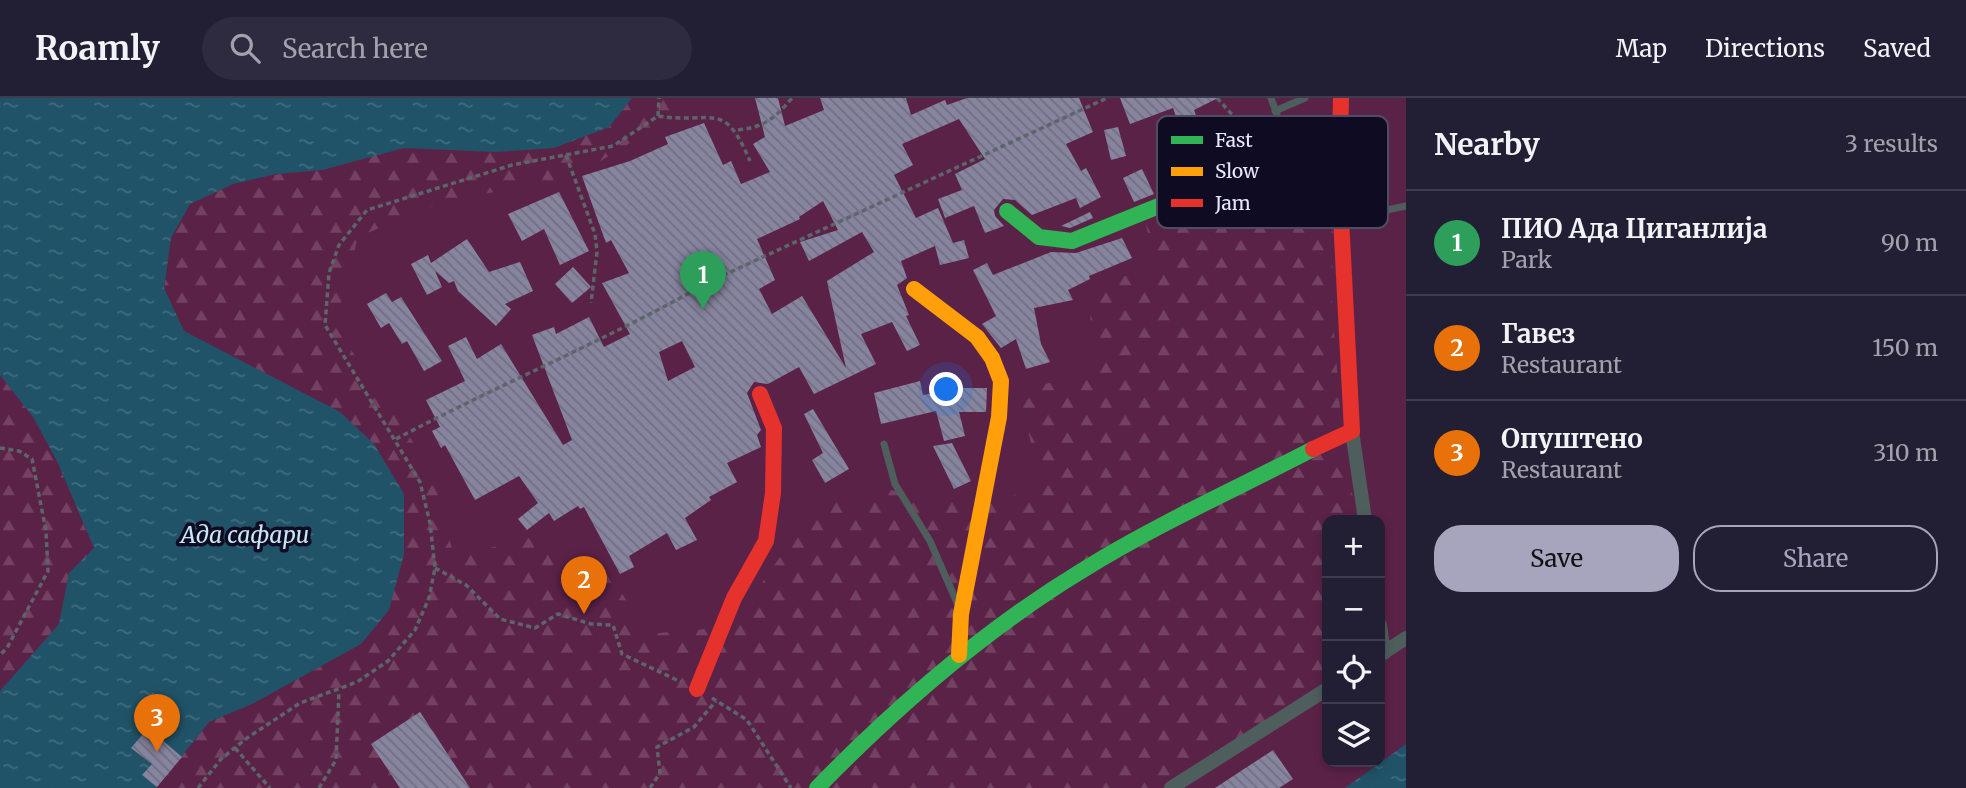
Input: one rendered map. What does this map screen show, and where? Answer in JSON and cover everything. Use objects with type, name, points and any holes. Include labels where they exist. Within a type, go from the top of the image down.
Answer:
[{"type":"street","points":[[1341,98],[1341,116]]},
{"type":"street","points":[[1007,211],[1039,237],[1072,241],[1157,206]]},
{"type":"street","points":[[1341,228],[1352,431],[1364,515]]},
{"type":"street","points":[[914,289],[976,337],[992,358],[1001,381],[999,417],[961,614],[957,646],[959,655]]},
{"type":"street","points":[[697,689],[734,598],[766,541],[773,493],[774,428],[760,394]]},
{"type":"street","points":[[817,788],[880,724],[959,655],[1060,581],[1147,532],[1294,460],[1334,437],[1352,431]]},
{"type":"street","points":[[1385,652],[1406,638]]},
{"type":"street","points":[[1171,788],[1322,692]]},
{"type":"lane","points":[[1271,98],[1277,116]]},
{"type":"lane","points":[[1275,111],[1304,98]]},
{"type":"lane","points":[[1388,208],[1406,206]]},
{"type":"lane","points":[[884,444],[895,484],[930,541],[961,614]]},
{"type":"path","points":[[658,116],[659,98]]},
{"type":"path","points":[[738,130],[764,125],[774,119],[792,98]]},
{"type":"path","points":[[396,439],[482,394],[662,308],[710,281],[1107,98]]},
{"type":"path","points":[[1217,98],[1233,116]]},
{"type":"path","points":[[198,788],[208,773],[235,748],[300,703],[339,691],[372,673],[402,648],[424,612],[435,568],[426,504],[415,472],[325,325],[329,273],[339,245],[367,210],[512,165],[613,146],[658,116],[716,115],[735,125],[750,161]]},
{"type":"path","points":[[566,155],[595,234],[597,251],[591,303]]},
{"type":"path","points":[[0,448],[19,451],[32,460],[46,531],[48,571],[0,656]]},
{"type":"path","points":[[435,568],[466,585],[500,619],[535,628],[558,614],[591,624],[613,625],[622,654],[697,689],[747,720],[791,788]]},
{"type":"path","points":[[319,788],[336,761],[339,691]]},
{"type":"path","points":[[650,788],[660,773],[657,747],[694,727],[716,700]]},
{"type":"path","points":[[235,748],[270,788]]},
{"type":"green space","points":[[0,98],[1406,98],[1406,788],[0,788]]},
{"type":"green space","points":[[632,98],[675,98],[671,118],[573,178],[444,201],[358,237],[335,326],[431,469],[454,557],[529,538],[612,577],[647,634],[731,627],[816,506],[891,490],[981,507],[1041,485],[1019,393],[1094,368],[1088,287],[1156,267],[1145,221],[1157,214],[1157,228],[1333,228],[1332,307],[1340,409],[1355,515],[1322,515],[1322,692],[1171,788],[156,788],[209,722],[252,704],[361,644],[239,362],[184,331],[164,288],[171,238],[190,204],[233,184],[404,148],[496,152],[609,127]]},
{"type":"green space","points":[[0,375],[33,417],[57,461],[94,549],[69,573],[59,624],[0,691]]},
{"type":"water","name":"Ада сафари","points":[[0,98],[632,98],[609,127],[554,148],[496,152],[404,148],[322,170],[276,174],[233,184],[190,204],[171,238],[164,288],[184,331],[340,412],[374,444],[404,494],[404,554],[389,610],[361,644],[252,704],[209,722],[156,788],[0,788],[0,691],[59,624],[69,573],[94,548],[57,461],[33,417],[0,375]]},
{"type":"water","points":[[1406,744],[1406,788],[1345,788],[1374,767],[1385,767],[1385,759]]},
{"type":"building","points":[[755,98],[778,98],[785,126],[824,110],[820,98],[906,98],[911,115],[945,100],[947,105],[967,98],[1079,98],[1093,132],[1066,144],[1081,171],[1086,168],[1101,197],[1080,208],[1076,198],[1032,215],[1015,200],[1003,199],[994,210],[995,216],[1004,226],[985,233],[974,206],[945,218],[938,199],[962,190],[955,174],[985,159],[959,119],[902,144],[913,165],[894,175],[916,218],[938,208],[953,243],[964,240],[969,258],[940,265],[935,246],[901,261],[907,278],[897,285],[909,315],[906,316],[920,345],[907,351],[892,322],[861,334],[876,364],[814,394],[799,367],[768,384],[754,382],[747,393],[761,430],[757,435],[761,447],[727,463],[737,482],[709,497],[711,500],[685,518],[697,540],[676,550],[667,533],[629,556],[634,567],[620,574],[584,507],[580,509],[578,506],[554,521],[549,513],[527,530],[518,519],[538,503],[519,476],[475,500],[445,445],[441,448],[432,431],[440,427],[426,400],[465,381],[448,346],[466,337],[477,359],[501,344],[563,445],[572,440],[532,335],[554,327],[556,334],[589,317],[604,347],[630,334],[602,283],[629,273],[611,240],[606,243],[582,176],[630,161],[668,144],[665,137],[704,123],[723,165],[731,161],[741,184],[770,172],[753,144],[765,137]],"holes":[[[823,201],[838,230],[800,242],[809,261],[862,232],[874,252],[827,281],[846,368],[802,296],[772,314],[759,289],[775,280],[757,239],[800,219],[799,217]],[[682,341],[695,367],[668,381],[659,352]]]},
{"type":"building","points":[[1120,98],[1218,98],[1194,110],[1196,116],[1176,116],[1173,108],[1130,124]]},
{"type":"building","points":[[1118,127],[1126,156],[1111,160],[1104,130]]},
{"type":"building","points":[[1142,169],[1154,194],[1134,202],[1123,178]]},
{"type":"building","points":[[559,192],[589,251],[560,265],[544,229],[522,241],[508,214]]},
{"type":"building","points":[[1090,212],[1093,218],[1070,228],[1061,226]]},
{"type":"building","points":[[1122,238],[1132,258],[1089,276],[1090,279],[1068,290],[1073,300],[1034,308],[1041,344],[1050,362],[1026,369],[1016,339],[1001,348],[982,324],[996,316],[973,270],[987,263],[993,275],[1051,252],[1076,253]]},
{"type":"building","points":[[467,239],[489,272],[520,262],[533,291],[505,304],[511,309],[496,326],[458,291],[454,281],[449,283],[435,271],[442,287],[427,295],[411,264],[428,255],[431,263]]},
{"type":"building","points":[[573,267],[591,287],[572,303],[555,284]]},
{"type":"building","points":[[386,293],[392,302],[401,297],[442,361],[424,371],[407,341],[402,344],[389,323],[381,328],[367,304]]},
{"type":"building","points":[[920,381],[923,395],[962,388],[987,388],[986,412],[959,412],[965,436],[944,441],[936,411],[881,424],[874,393]]},
{"type":"building","points":[[813,409],[849,469],[825,483],[812,460],[823,453],[804,414]]},
{"type":"building","points":[[952,443],[971,481],[954,489],[933,446]]},
{"type":"building","points":[[420,712],[470,788],[400,788],[371,744]]},
{"type":"building","points":[[148,728],[182,757],[157,787],[142,775],[152,764],[131,748]]},
{"type":"building","points":[[1273,750],[1293,779],[1279,788],[1215,788]]},
{"type":"traffic: fast","points":[[1007,211],[1039,237],[1072,241],[1157,207]]},
{"type":"traffic: fast","points":[[817,788],[879,727],[943,670],[1046,593],[1139,537],[1313,449]]},
{"type":"traffic: slow","points":[[914,289],[977,337],[992,358],[1001,381],[999,417],[961,614],[959,655]]},
{"type":"traffic: jam","points":[[1341,98],[1341,116]]},
{"type":"traffic: jam","points":[[1313,449],[1352,431],[1342,228]]},
{"type":"traffic: jam","points":[[697,689],[734,598],[766,541],[773,493],[774,428],[760,394]]},
{"type":"place","name":"ПИО Ада Циганлија","points":[[703,309]]},
{"type":"place","name":"Гавез","points":[[584,614]]},
{"type":"place","name":"Опуштено","points":[[157,752]]}]
